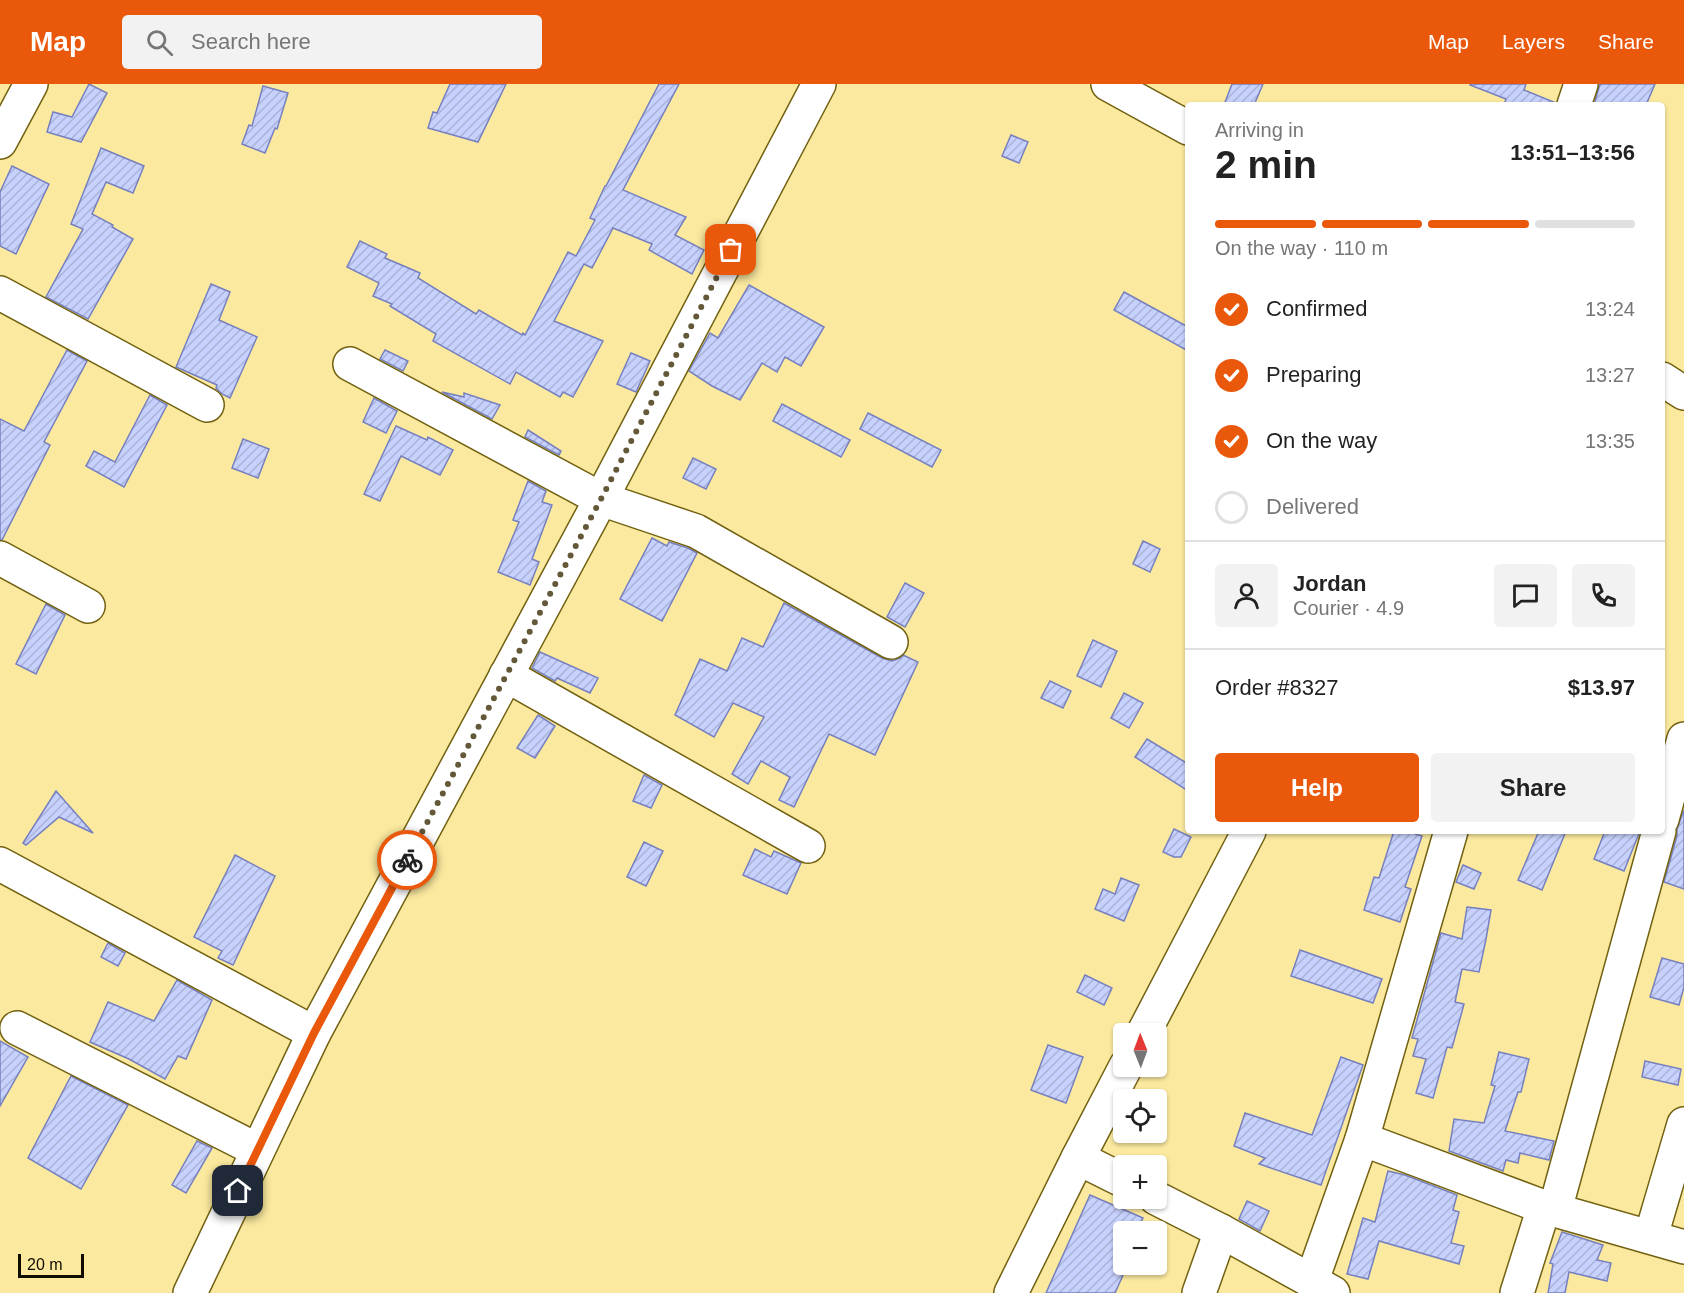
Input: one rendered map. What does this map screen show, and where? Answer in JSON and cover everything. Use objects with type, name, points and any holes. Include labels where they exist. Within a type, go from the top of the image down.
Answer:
[{"type":"street","points":[[0,142],[30,84]]},
{"type":"street","points":[[190,1293],[314,1033],[601,499],[819,84]]},
{"type":"street","points":[[1108,84],[1185,126]]},
{"type":"street","points":[[1575,102],[1581,84]]},
{"type":"street","points":[[0,292],[207,405]]},
{"type":"street","points":[[350,364],[601,499],[696,531],[891,642]]},
{"type":"street","points":[[1665,381],[1684,393]]},
{"type":"street","points":[[0,558],[88,606]]},
{"type":"street","points":[[506,675],[808,846]]},
{"type":"street","points":[[1665,808],[1684,739]]},
{"type":"street","points":[[1149,1023],[1246,834]]},
{"type":"street","points":[[1167,1204],[1323,1287],[1362,1139],[1450,834]]},
{"type":"street","points":[[1517,1293],[1550,1209],[1658,834]]},
{"type":"street","points":[[0,864],[314,1033]]},
{"type":"street","points":[[17,1028],[257,1150]]},
{"type":"street","points":[[1011,1293],[1120,1077]]},
{"type":"street","points":[[1651,1236],[1684,1124]]},
{"type":"street","points":[[1362,1139],[1550,1209],[1684,1247]]},
{"type":"street","points":[[1078,1158],[1113,1176]]},
{"type":"street","points":[[1199,1293],[1221,1231]]},
{"type":"building","points":[[89,84],[107,93],[81,142],[47,132],[53,112],[72,117]]},
{"type":"building","points":[[450,84],[506,84],[478,142],[428,128],[433,112],[437,113]]},
{"type":"building","points":[[659,84],[679,84],[623,190],[686,217],[675,235],[704,250],[692,274],[649,250],[652,244],[613,228],[592,268],[584,264],[554,321],[603,341],[573,397],[563,392],[560,397],[516,372],[510,384],[433,341],[436,334],[390,306],[392,304],[373,296],[379,283],[347,267],[360,241],[387,254],[385,258],[420,273],[418,278],[476,314],[479,310],[525,335],[568,252],[576,256],[595,220],[590,218],[605,186]]},
{"type":"building","points":[[1232,84],[1263,84],[1255,102],[1225,102]]},
{"type":"building","points":[[1526,84],[1524,90],[1554,102],[1505,102],[1506,99],[1470,85]]},
{"type":"building","points":[[1600,84],[1655,84],[1647,102],[1595,102]]},
{"type":"building","points":[[263,86],[288,93],[277,129],[275,128],[265,153],[242,144],[249,125],[252,126]]},
{"type":"building","points":[[1011,135],[1028,142],[1019,163],[1002,156]]},
{"type":"building","points":[[101,148],[144,166],[133,193],[106,182],[92,214],[133,239],[88,319],[46,297],[83,229],[71,224]]},
{"type":"building","points":[[12,166],[49,184],[16,254],[0,246],[0,192]]},
{"type":"building","points":[[211,284],[230,292],[219,320],[257,337],[230,398],[216,388],[217,385],[176,367]]},
{"type":"building","points":[[749,285],[824,327],[801,366],[785,357],[777,372],[762,363],[740,400],[689,371],[710,333],[718,338]]},
{"type":"building","points":[[1124,292],[1185,325],[1185,349],[1114,310]]},
{"type":"building","points":[[67,350],[87,361],[44,442],[50,445],[2,540],[0,539],[0,419],[24,431]]},
{"type":"building","points":[[385,350],[408,361],[403,371],[380,359]]},
{"type":"building","points":[[631,353],[650,361],[636,392],[617,384]]},
{"type":"building","points":[[442,392],[464,397],[464,393],[500,405],[492,419]]},
{"type":"building","points":[[150,395],[167,405],[124,487],[86,466],[94,451],[115,462]]},
{"type":"building","points":[[374,398],[397,411],[386,433],[363,422]]},
{"type":"building","points":[[782,404],[850,440],[841,457],[773,421]]},
{"type":"building","points":[[868,413],[941,450],[932,467],[860,429]]},
{"type":"building","points":[[396,426],[427,440],[428,437],[453,450],[440,475],[401,456],[380,501],[364,494]]},
{"type":"building","points":[[528,430],[561,451],[559,455],[525,437]]},
{"type":"building","points":[[243,439],[269,449],[258,478],[232,468]]},
{"type":"building","points":[[693,458],[716,469],[706,489],[683,478]]},
{"type":"building","points":[[528,481],[546,491],[542,502],[552,505],[532,559],[539,562],[530,585],[498,572],[519,522],[513,520]]},
{"type":"building","points":[[652,538],[667,546],[669,542],[697,553],[662,621],[620,599]]},
{"type":"building","points":[[1143,541],[1160,549],[1150,572],[1133,564]]},
{"type":"building","points":[[905,583],[924,593],[905,627],[887,617]]},
{"type":"building","points":[[784,603],[882,658],[892,661],[903,655],[918,662],[875,755],[829,734],[794,807],[779,800],[790,777],[761,761],[748,784],[732,774],[764,717],[733,703],[714,737],[675,715],[700,659],[727,671],[742,638],[763,647]]},
{"type":"building","points":[[46,604],[65,615],[36,674],[16,664]]},
{"type":"building","points":[[1093,640],[1117,651],[1101,687],[1077,676]]},
{"type":"building","points":[[540,652],[598,678],[590,693],[557,678],[555,681],[532,668]]},
{"type":"building","points":[[1050,681],[1071,691],[1063,708],[1041,698]]},
{"type":"building","points":[[1124,693],[1143,703],[1129,728],[1111,718]]},
{"type":"building","points":[[538,715],[555,726],[535,758],[517,748]]},
{"type":"building","points":[[1147,739],[1185,762],[1185,789],[1135,757]]},
{"type":"building","points":[[644,775],[662,785],[651,808],[633,801]]},
{"type":"building","points":[[56,791],[93,833],[59,817],[26,845],[23,843]]},
{"type":"building","points":[[1684,810],[1684,889],[1664,882]]},
{"type":"building","points":[[1174,829],[1191,837],[1181,857],[1174,857],[1163,852]]},
{"type":"building","points":[[1393,834],[1422,836],[1405,887],[1411,889],[1400,922],[1364,910],[1374,877],[1379,878]]},
{"type":"building","points":[[1538,834],[1565,834],[1542,890],[1518,880]]},
{"type":"building","points":[[1604,834],[1639,834],[1624,871],[1594,859]]},
{"type":"building","points":[[644,842],[663,851],[646,886],[627,877]]},
{"type":"building","points":[[755,849],[771,857],[774,851],[801,863],[787,894],[743,875]]},
{"type":"building","points":[[235,855],[275,876],[233,965],[218,958],[222,951],[194,937]]},
{"type":"building","points":[[1463,865],[1481,873],[1474,889],[1456,882]]},
{"type":"building","points":[[1121,878],[1139,885],[1124,921],[1095,909],[1103,889],[1115,894]]},
{"type":"building","points":[[1467,907],[1491,910],[1486,939],[1479,972],[1462,969],[1455,1002],[1464,1004],[1452,1048],[1447,1047],[1433,1098],[1416,1093],[1426,1059],[1413,1056],[1418,1039],[1412,1038],[1441,933],[1462,939]]},
{"type":"building","points":[[108,943],[125,953],[118,966],[101,957]]},
{"type":"building","points":[[1300,950],[1382,979],[1373,1003],[1291,976]]},
{"type":"building","points":[[1662,958],[1684,964],[1684,987],[1679,1005],[1650,997]]},
{"type":"building","points":[[1085,975],[1112,988],[1104,1005],[1077,992]]},
{"type":"building","points":[[177,980],[212,1000],[186,1059],[178,1056],[165,1079],[129,1059],[90,1042],[108,1002],[154,1021]]},
{"type":"building","points":[[0,1041],[28,1057],[0,1106]]},
{"type":"building","points":[[1048,1045],[1083,1057],[1066,1103],[1031,1090]]},
{"type":"building","points":[[1499,1052],[1529,1059],[1521,1092],[1518,1092],[1505,1131],[1554,1141],[1549,1160],[1520,1153],[1518,1163],[1506,1160],[1503,1171],[1449,1151],[1454,1119],[1484,1123],[1495,1086],[1491,1085]]},
{"type":"building","points":[[1341,1057],[1363,1065],[1321,1185],[1259,1164],[1265,1158],[1234,1146],[1245,1113],[1312,1135]]},
{"type":"building","points":[[1645,1061],[1681,1069],[1678,1085],[1642,1077]]},
{"type":"building","points":[[71,1076],[128,1105],[81,1189],[28,1158]]},
{"type":"building","points":[[197,1141],[212,1148],[186,1193],[172,1185]]},
{"type":"building","points":[[1388,1171],[1405,1175],[1457,1195],[1453,1210],[1459,1212],[1451,1243],[1464,1246],[1459,1264],[1379,1241],[1368,1279],[1347,1274],[1363,1218],[1375,1222]]},
{"type":"building","points":[[1090,1195],[1113,1205],[1113,1209],[1122,1209],[1143,1218],[1142,1221],[1113,1221],[1113,1275],[1123,1275],[1115,1293],[1046,1293]]},
{"type":"building","points":[[1247,1201],[1269,1211],[1260,1231],[1239,1219]]},
{"type":"building","points":[[1562,1232],[1603,1245],[1597,1260],[1611,1263],[1607,1281],[1569,1272],[1565,1293],[1548,1293],[1553,1264],[1550,1263]]},
{"type":"way so far","points":[[407,860],[601,499],[731,250]]},
{"type":"route","points":[[238,1191],[314,1033],[407,860]]}]
